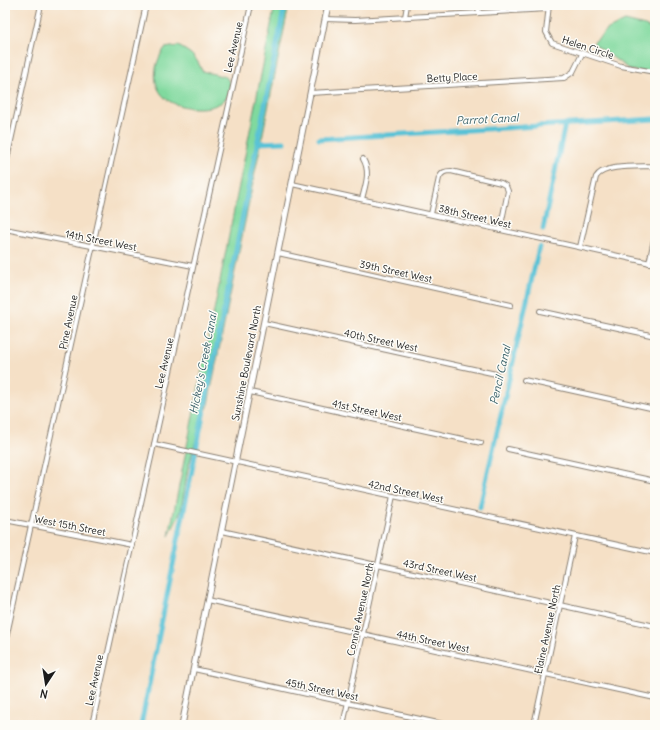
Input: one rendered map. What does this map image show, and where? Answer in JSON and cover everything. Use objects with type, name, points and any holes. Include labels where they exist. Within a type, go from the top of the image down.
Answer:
[{"type":"street","points":[[5,168],[41,5]]},
{"type":"street","name":"Pine Avenue","points":[[5,643],[146,5]]},
{"type":"street","name":"Lee Avenue","points":[[92,725],[251,5]]},
{"type":"street","name":"Sunshine Boulevard North","points":[[182,725],[328,5]]},
{"type":"street","points":[[405,17],[407,5]]},
{"type":"street","points":[[478,13],[480,5]]},
{"type":"street","points":[[325,19],[339,20],[405,17],[548,7]]},
{"type":"street","name":"Helen Circle","points":[[548,7],[546,32],[548,38],[558,46],[621,66],[655,72]]},
{"type":"street","name":"Betty Place","points":[[310,93],[564,78],[573,72],[582,54]]},
{"type":"street","points":[[362,199],[368,170],[363,159]]},
{"type":"street","points":[[580,247],[596,177],[599,172],[608,169],[655,166]]},
{"type":"street","points":[[431,214],[439,178],[442,173],[446,171],[501,183],[506,186],[508,191],[500,230]]},
{"type":"street","name":"38th Street West","points":[[292,184],[655,264]]},
{"type":"street","name":"14th Street West","points":[[5,229],[193,266]]},
{"type":"street","points":[[649,263],[655,235]]},
{"type":"street","name":"39th Street West","points":[[278,253],[511,305]]},
{"type":"street","points":[[540,310],[655,336]]},
{"type":"street","name":"40th Street West","points":[[264,323],[496,374]]},
{"type":"street","points":[[524,380],[655,409]]},
{"type":"street","name":"41st Street West","points":[[250,392],[481,443]]},
{"type":"street","name":"42nd Street West","points":[[154,444],[655,553]]},
{"type":"street","points":[[508,449],[655,481]]},
{"type":"street","name":"Connie Avenue North","points":[[343,725],[393,496]]},
{"type":"street","name":"West 15th Street","points":[[5,520],[132,545]]},
{"type":"street","name":"43rd Street West","points":[[222,531],[655,626]]},
{"type":"street","name":"Elaine Avenue North","points":[[534,725],[575,536]]},
{"type":"street","name":"44th Street West","points":[[207,600],[655,698]]},
{"type":"street","name":"45th Street West","points":[[194,669],[447,725]]},
{"type":"green space","points":[[275,5],[289,5],[207,409],[204,413],[188,468],[181,511],[169,536]]},
{"type":"green space","points":[[625,21],[645,26],[655,31],[655,74],[630,70],[593,43],[608,29]]},
{"type":"green space","points":[[178,46],[193,56],[198,62],[202,71],[226,77],[230,83],[230,89],[228,95],[223,101],[216,105],[197,108],[178,105],[164,97],[157,85],[157,66],[165,48]]},
{"type":"waterway","name":"Hickey's Creek Canal","points":[[141,725],[285,5]]},
{"type":"waterway","name":"Parrot Canal","points":[[319,139],[655,119]]},
{"type":"waterway","name":"Pencil Canal","points":[[543,229],[565,124]]},
{"type":"waterway","name":"Parrot Canal","points":[[257,143],[284,142]]},
{"type":"waterway","name":"Pencil Canal","points":[[480,507],[539,247]]}]
